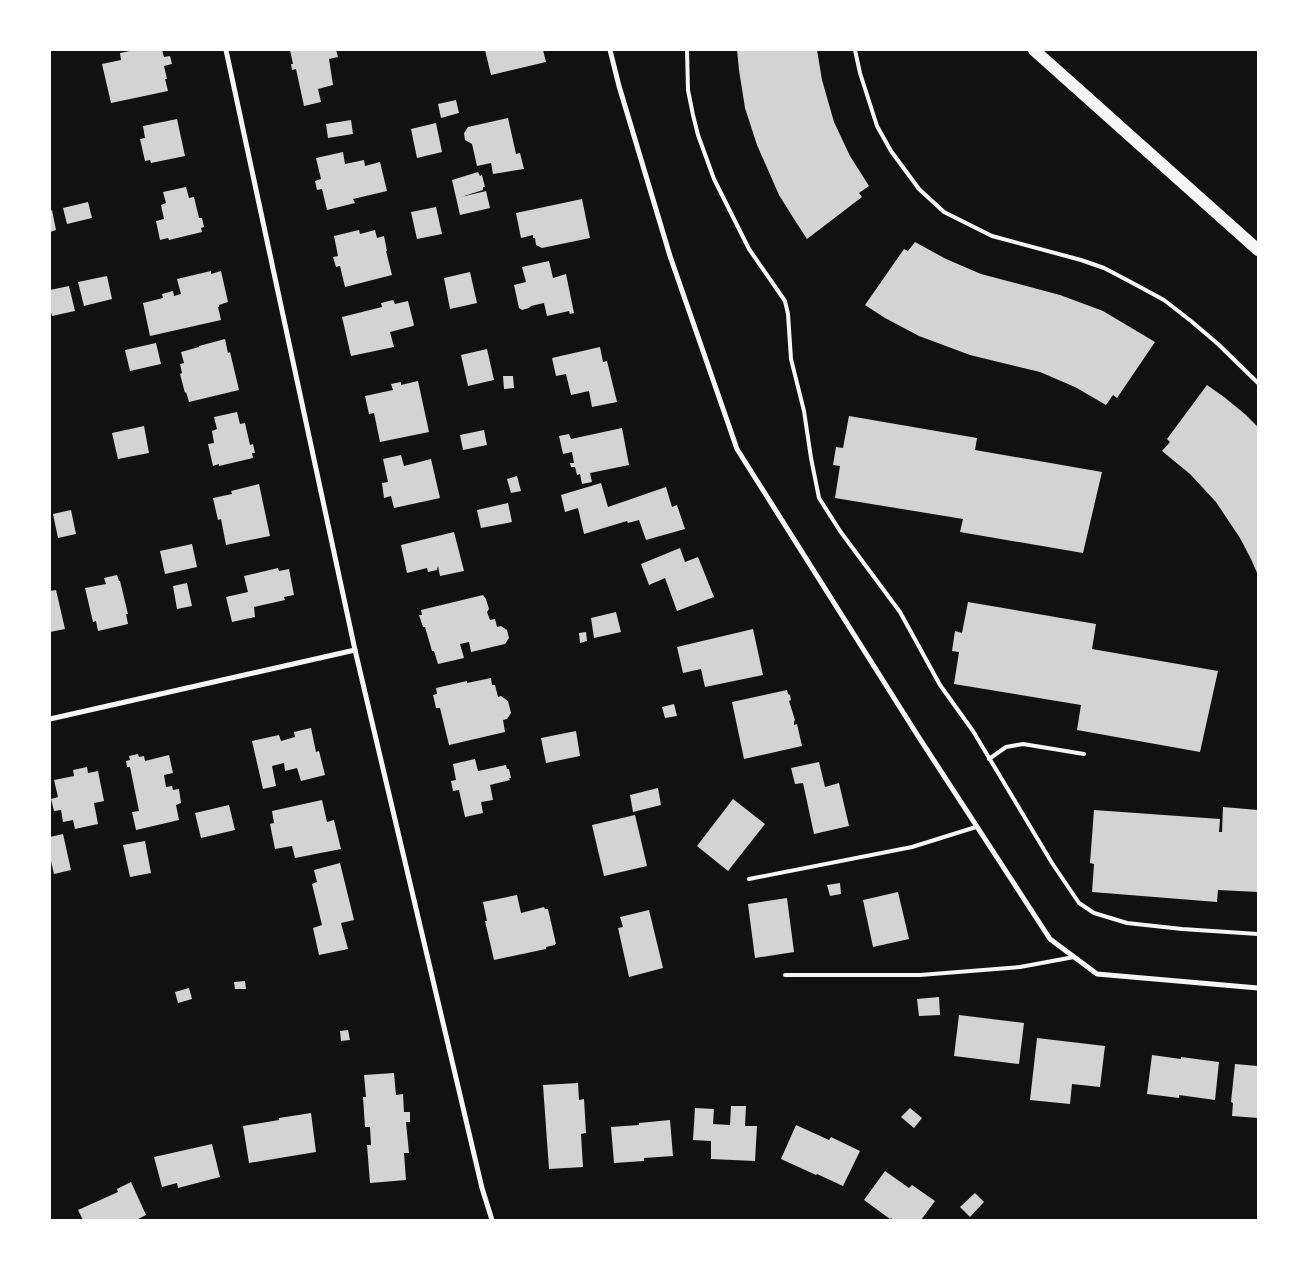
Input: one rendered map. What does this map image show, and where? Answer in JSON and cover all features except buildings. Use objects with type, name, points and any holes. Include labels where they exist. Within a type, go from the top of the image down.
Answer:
[{"type":"main road","points":[[1034,50],[1258,250]]},
{"type":"street","points":[[226,50],[355,650],[482,1188],[492,1220]]},
{"type":"street","points":[[610,50],[670,256],[736,449],[976,827],[1050,939],[1097,974],[1258,988]]},
{"type":"street","points":[[50,719],[355,650]]},
{"type":"lane","points":[[687,50],[688,90],[693,114],[698,135],[714,179],[750,249],[785,301],[788,314],[791,359],[804,411],[811,458],[820,498],[840,531],[900,612],[940,685],[973,731],[1052,863],[1079,902],[1094,914],[1127,922],[1182,929],[1258,934]]},
{"type":"lane","points":[[855,50],[860,73],[877,126],[891,152],[918,189],[944,212],[992,236],[1104,268],[1164,300],[1218,344],[1258,383]]},
{"type":"lane","points":[[989,759],[1006,747],[1023,744],[1084,754]]},
{"type":"lane","points":[[749,879],[912,847],[976,827]]},
{"type":"lane","points":[[785,975],[920,975],[1020,967],[1074,957]]}]
